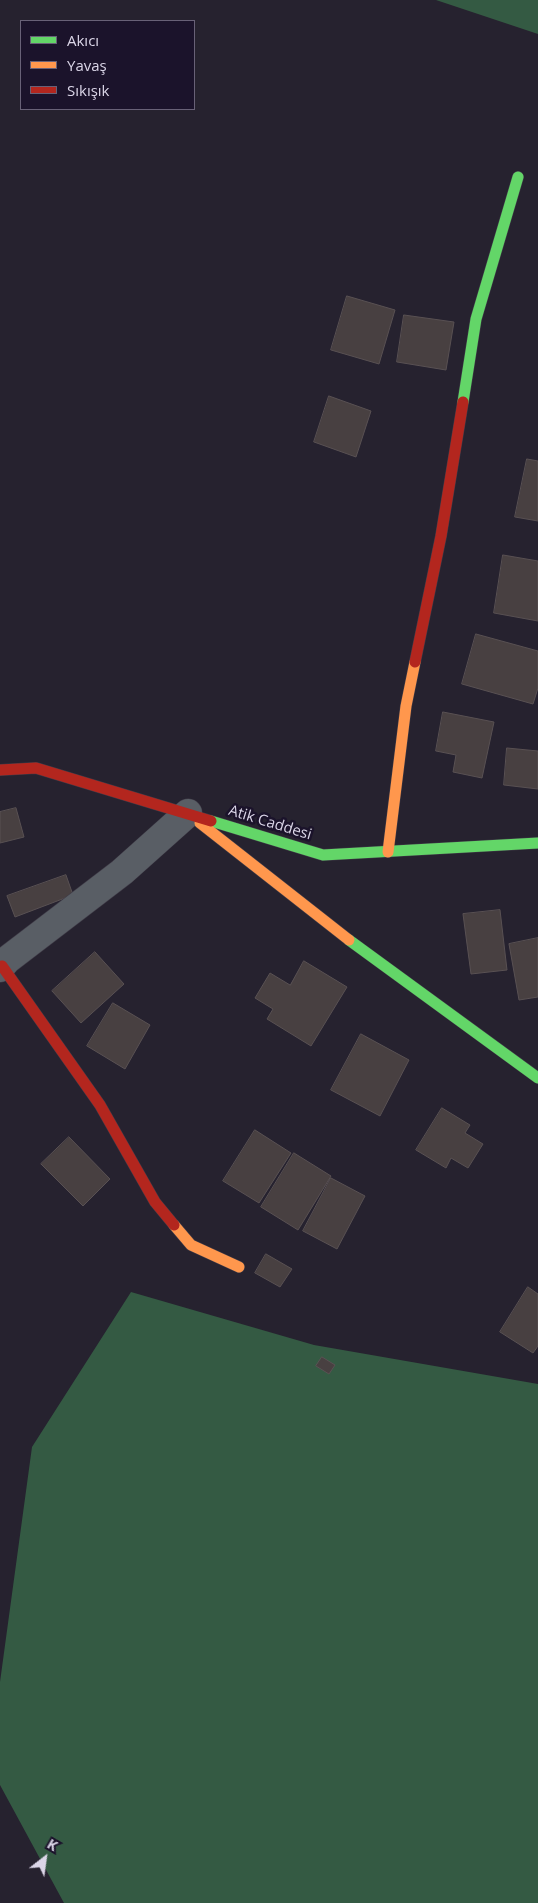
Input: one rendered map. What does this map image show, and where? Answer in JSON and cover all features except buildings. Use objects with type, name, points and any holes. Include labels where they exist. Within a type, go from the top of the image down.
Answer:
[{"type":"street","points":[[388,852],[406,706],[441,536],[476,319],[518,177]]},
{"type":"street","name":"Atik Caddesi","points":[[0,770],[36,768],[323,855],[538,843]]},
{"type":"street","points":[[239,1267],[191,1245],[155,1202],[100,1105],[1,967],[122,872],[188,813],[326,924],[538,1078]]},
{"type":"green space","points":[[436,0],[538,0],[538,34]]},
{"type":"green space","points":[[131,1292],[314,1345],[538,1384],[538,1903],[64,1903],[0,1785],[0,1682],[32,1447]]},
{"type":"traffic: fast","points":[[463,402],[476,319],[518,177]]},
{"type":"traffic: fast","points":[[211,821],[323,855],[538,843]]},
{"type":"traffic: fast","points":[[349,940],[538,1078]]},
{"type":"traffic: slow","points":[[388,852],[406,706],[415,662]]},
{"type":"traffic: slow","points":[[200,823],[349,940]]},
{"type":"traffic: slow","points":[[174,1225],[191,1245],[239,1267]]},
{"type":"traffic: jam","points":[[415,662],[441,536],[463,402]]},
{"type":"traffic: jam","points":[[0,770],[36,768],[211,821]]},
{"type":"traffic: jam","points":[[2,966],[100,1105],[155,1202],[174,1225]]}]
